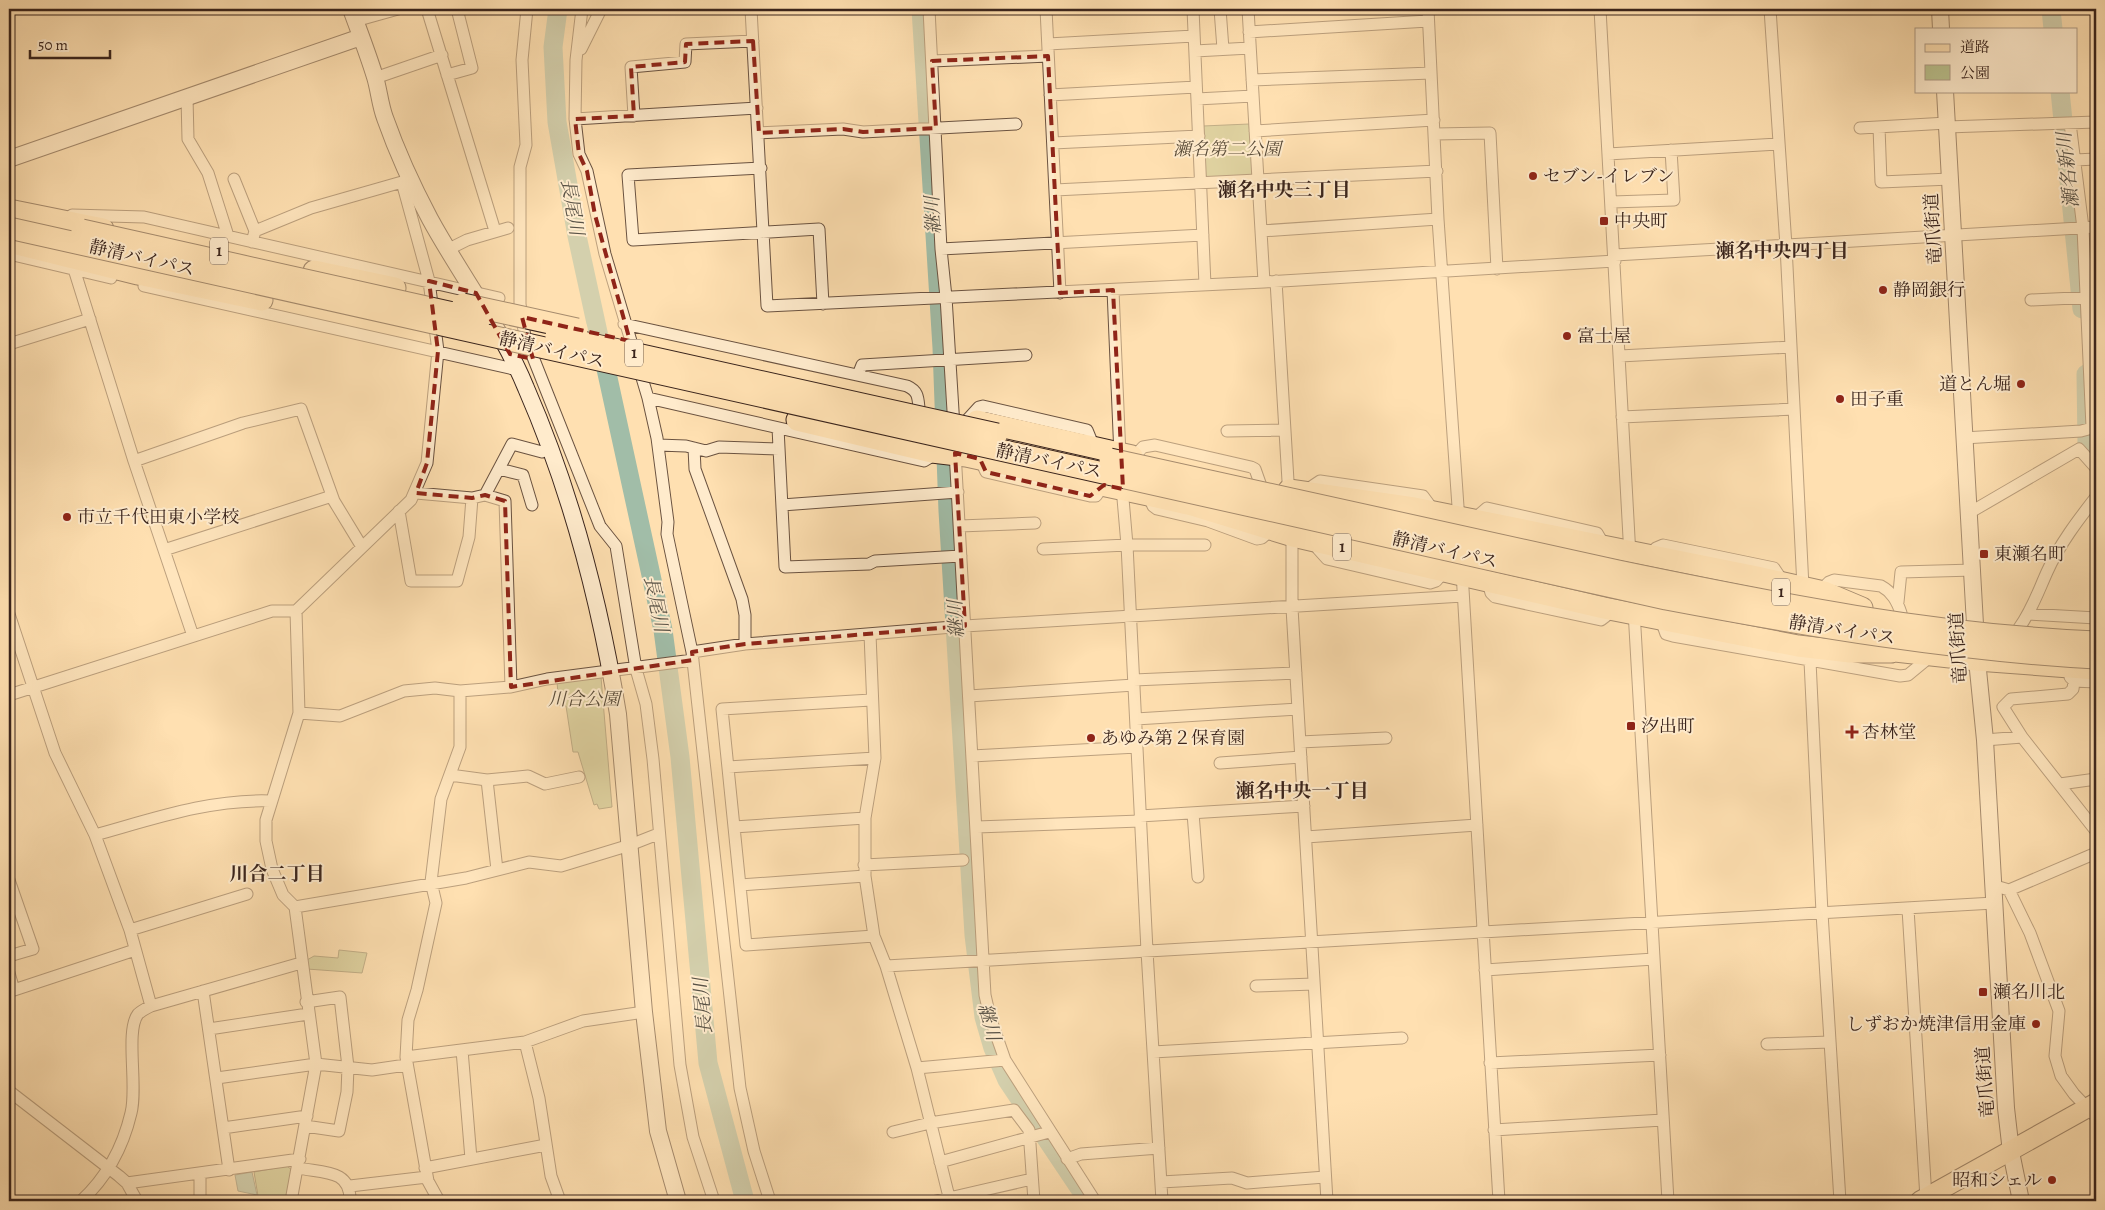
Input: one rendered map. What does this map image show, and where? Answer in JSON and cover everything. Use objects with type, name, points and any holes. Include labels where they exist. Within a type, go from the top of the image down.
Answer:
[{"type":"highway","name":"1","points":[[9,214],[43,217],[184,243],[395,288],[1094,447],[1260,489],[1397,513],[1862,608],[1899,607],[1976,623],[2024,621],[2096,634]]},
{"type":"highway","name":"静清バイパス","points":[[9,214],[1260,489],[1491,544],[1786,606],[1998,636],[2096,642]]},
{"type":"highway","name":"静清バイパス","points":[[9,214],[1155,490],[1657,597],[1779,620],[1922,642],[2096,658]]},
{"type":"highway","name":"1","points":[[20,251],[133,278],[262,300],[678,391],[787,424],[932,452],[980,458],[1113,487],[1155,490],[1192,505],[1271,530],[1292,532],[1316,541],[1457,581],[1488,582],[1661,620],[1813,648],[1850,652],[1891,652],[1977,660],[2067,674],[2096,669]]},
{"type":"highway","name":"1","points":[[1260,489],[1296,487],[1466,519],[1802,587],[1862,608]]},
{"type":"highway","points":[[1155,490],[1474,569],[1783,634],[1891,652]]},
{"type":"main road","points":[[1923,1200],[2094,1109]]},
{"type":"street","points":[[9,695],[272,611],[296,611],[399,512],[416,493],[427,463],[438,351],[429,281],[406,179],[384,117],[375,78],[353,15],[398,9]]},
{"type":"street","points":[[427,9],[495,231]]},
{"type":"street","points":[[448,74],[472,68],[457,9]]},
{"type":"street","points":[[527,9],[522,60],[526,145],[520,167],[520,304],[525,337],[600,526],[616,546],[648,722],[655,776],[658,834],[680,1065],[693,1137],[714,1201]]},
{"type":"street","points":[[582,9],[576,60],[575,119],[579,154],[587,171],[597,222],[624,324],[648,398],[658,445],[668,522],[667,534],[692,657],[740,1088],[754,1151],[770,1201]]},
{"type":"street","points":[[576,60],[600,9]]},
{"type":"street","points":[[751,9],[767,306],[1060,293],[1497,269],[1615,258],[1786,246],[2096,227]]},
{"type":"street","points":[[929,9],[941,249],[950,359],[961,417],[955,454],[983,960],[990,1017],[1005,1060],[1049,1132],[1095,1201]]},
{"type":"street","points":[[1046,9],[1060,293]]},
{"type":"street","points":[[1193,9],[1205,285]]},
{"type":"street","points":[[1220,9],[1223,49]]},
{"type":"street","points":[[1248,9],[1264,282]]},
{"type":"street","points":[[1428,9],[1438,219],[1466,519],[1457,581],[1477,825],[1499,1201]]},
{"type":"street","points":[[1600,9],[1612,202],[1622,417],[1640,555],[1624,612],[1652,922],[1668,1201]]},
{"type":"street","points":[[1770,9],[1786,246],[1802,587],[1834,580],[1881,586],[1888,590],[1899,607]]},
{"type":"street","points":[[1940,9],[1941,28]]},
{"type":"street","points":[[1249,32],[1428,21]]},
{"type":"street","points":[[932,61],[1194,36]]},
{"type":"street","points":[[12,161],[187,97],[361,37]]},
{"type":"street","points":[[634,116],[631,67],[685,62],[686,44],[753,42]]},
{"type":"street","points":[[1194,51],[1250,48]]},
{"type":"street","points":[[375,78],[442,56]]},
{"type":"street","points":[[1252,80],[1431,73]]},
{"type":"street","name":"竜爪街道","points":[[1945,92],[1964,438],[1974,570],[1977,660],[1985,740],[1992,885],[2011,1152],[2020,1201]]},
{"type":"street","points":[[1050,95],[1197,93],[1253,96]]},
{"type":"street","points":[[187,97],[188,139],[208,174],[228,236]]},
{"type":"street","points":[[575,119],[757,108]]},
{"type":"street","points":[[1255,131],[1434,120]]},
{"type":"street","points":[[1964,438],[2081,431],[2094,427],[2091,297],[2070,122]]},
{"type":"street","points":[[1860,128],[2096,122]]},
{"type":"street","points":[[759,133],[843,129],[863,132],[1016,124]]},
{"type":"street","points":[[1879,127],[1881,182],[1950,179]]},
{"type":"street","points":[[1435,134],[1490,133],[1497,269]]},
{"type":"street","points":[[1053,143],[1199,136]]},
{"type":"street","points":[[1608,154],[1778,144]]},
{"type":"street","points":[[1612,202],[1674,200],[1671,150]]},
{"type":"street","points":[[2075,160],[2096,159]]},
{"type":"street","points":[[760,168],[628,175],[633,240],[819,230],[823,304]]},
{"type":"street","points":[[1055,190],[1437,171]]},
{"type":"street","points":[[234,178],[254,236]]},
{"type":"street","points":[[254,236],[310,208],[406,179]]},
{"type":"street","points":[[406,179],[476,292],[518,370],[548,441],[578,532],[611,672],[618,714],[644,1012],[658,1132],[678,1201]]},
{"type":"street","points":[[43,217],[88,215],[144,217],[228,236],[254,236],[499,298]]},
{"type":"street","points":[[1260,230],[1438,219]]},
{"type":"street","points":[[449,249],[468,240],[508,228]]},
{"type":"street","points":[[941,249],[1203,235]]},
{"type":"street","points":[[20,251],[74,270],[133,278],[518,370]]},
{"type":"street","points":[[74,270],[134,461],[193,636]]},
{"type":"street","points":[[1276,282],[1285,430],[1296,487]]},
{"type":"street","points":[[1113,290],[1127,455],[1113,487],[1127,545],[1147,951],[1162,1201]]},
{"type":"street","points":[[2031,300],[2091,297]]},
{"type":"street","points":[[9,344],[90,319]]},
{"type":"street","points":[[624,324],[858,375],[914,390],[919,408]]},
{"type":"street","points":[[1620,356],[1791,347]]},
{"type":"street","points":[[858,375],[862,365],[1026,355]]},
{"type":"street","points":[[648,398],[787,424],[779,448],[785,567],[869,564],[961,556]]},
{"type":"street","points":[[134,461],[243,423],[301,409],[332,496],[362,547]]},
{"type":"street","points":[[1622,417],[1794,409]]},
{"type":"street","points":[[1227,431],[1285,430]]},
{"type":"street","points":[[484,494],[512,444],[542,452]]},
{"type":"street","points":[[658,445],[706,451],[719,448],[779,448]]},
{"type":"street","points":[[694,448],[695,469],[742,599],[745,615],[746,644]]},
{"type":"street","points":[[1969,513],[2079,448],[2096,468]]},
{"type":"street","points":[[499,469],[523,475],[532,505]]},
{"type":"street","points":[[782,505],[958,492]]},
{"type":"street","points":[[416,493],[472,498],[484,494],[505,501],[511,687]]},
{"type":"street","points":[[164,550],[332,496]]},
{"type":"street","points":[[2096,497],[2070,532],[2052,563],[2024,621],[2096,618]]},
{"type":"street","points":[[399,512],[411,581],[457,581],[469,537],[472,498]]},
{"type":"street","points":[[960,526],[1035,524]]},
{"type":"street","points":[[1292,532],[1292,608],[1327,1201]]},
{"type":"street","points":[[1043,549],[1127,545],[1205,545]]},
{"type":"street","points":[[1899,607],[1901,572],[1974,570]]},
{"type":"street","points":[[299,713],[340,716],[404,691],[435,688],[460,691],[511,687],[547,679],[638,668],[746,644],[965,626],[1292,608],[1457,581]]},
{"type":"street","points":[[291,1201],[316,1064],[294,907],[283,895],[272,869],[266,841],[266,820],[270,801],[299,713],[296,611]]},
{"type":"street","points":[[9,614],[55,753],[95,835],[130,930],[151,1006]]},
{"type":"street","points":[[1661,620],[1666,634],[1674,636],[1810,662],[1900,676],[1908,675],[1932,656]]},
{"type":"street","points":[[870,634],[871,700],[875,758],[865,818],[864,870],[874,936],[886,966],[917,1068],[949,1200]]},
{"type":"street","points":[[1810,662],[1822,913],[1840,1201]]},
{"type":"street","points":[[969,696],[1296,673]]},
{"type":"street","points":[[2067,674],[2096,682]]},
{"type":"street","points":[[2067,674],[2073,688],[2068,694],[2011,700],[2006,702],[2003,707],[2022,737],[2096,832]]},
{"type":"street","points":[[439,1201],[426,1173],[406,1061],[408,1020],[417,990],[436,903],[431,882],[441,798],[460,747],[460,691]]},
{"type":"street","points":[[871,700],[722,709],[746,944],[874,936]]},
{"type":"street","points":[[1136,719],[1298,708]]},
{"type":"street","points":[[1985,740],[2022,737]]},
{"type":"street","points":[[1300,742],[1386,738]]},
{"type":"street","points":[[972,756],[1137,747]]},
{"type":"street","points":[[728,767],[875,758]]},
{"type":"street","points":[[1220,763],[1301,758]]},
{"type":"street","points":[[450,775],[487,780],[528,776],[545,784],[579,777]]},
{"type":"street","points":[[2060,784],[2096,779]]},
{"type":"street","points":[[487,780],[497,870]]},
{"type":"street","points":[[95,835],[212,803],[240,800],[270,801]]},
{"type":"street","points":[[976,827],[1140,819],[1193,813],[1304,806]]},
{"type":"street","points":[[1193,813],[1198,877]]},
{"type":"street","points":[[734,828],[865,818]]},
{"type":"street","points":[[1306,837],[1477,825]]},
{"type":"street","points":[[294,907],[431,882],[466,878],[529,862],[561,866],[630,845],[658,834]]},
{"type":"street","points":[[1992,885],[2009,890],[2096,853]]},
{"type":"street","points":[[740,885],[963,860]]},
{"type":"street","points":[[9,880],[33,949],[9,956]]},
{"type":"street","points":[[2009,890],[2030,933],[2059,1011],[2055,1056],[2062,1076],[2074,1094],[2094,1109]]},
{"type":"street","points":[[130,930],[247,894]]},
{"type":"street","points":[[886,966],[1994,903]]},
{"type":"street","points":[[1908,909],[1923,1200]]},
{"type":"street","points":[[9,973],[14,990],[135,950]]},
{"type":"street","points":[[1485,970],[1654,959]]},
{"type":"street","points":[[81,1201],[95,1188],[110,1168],[132,1106],[134,1092],[132,1027],[138,1014],[151,1006],[301,963]]},
{"type":"street","points":[[1256,986],[1314,984]]},
{"type":"street","points":[[203,991],[217,1078],[228,1170]]},
{"type":"street","points":[[223,1128],[306,1121],[339,1131],[347,1092],[348,1067],[340,997],[306,1002]]},
{"type":"street","points":[[217,1078],[316,1064],[372,1070],[462,1050],[525,1042],[583,1021],[644,1012]]},
{"type":"street","points":[[209,1029],[308,1014]]},
{"type":"street","points":[[1153,1052],[1402,1038]]},
{"type":"street","points":[[525,1042],[539,1098],[551,1176],[560,1201]]},
{"type":"street","points":[[1767,1044],[1830,1042]]},
{"type":"street","points":[[462,1050],[471,1159]]},
{"type":"street","points":[[1490,1063],[1660,1055]]},
{"type":"street","points":[[917,1068],[1005,1060]]},
{"type":"street","points":[[9,1091],[110,1168],[127,1183],[137,1201]]},
{"type":"street","points":[[893,1132],[930,1123],[1014,1110],[1029,1130],[1034,1201]]},
{"type":"street","points":[[1494,1130],[1663,1120]]},
{"type":"street","points":[[940,1162],[1049,1132]]},
{"type":"street","points":[[350,1186],[426,1173],[471,1159],[546,1145]]},
{"type":"street","points":[[1067,1159],[1081,1154],[1160,1148]]},
{"type":"street","points":[[127,1183],[200,1173],[299,1163],[341,1176],[350,1186],[350,1201]]},
{"type":"street","points":[[200,1173],[200,1201]]},
{"type":"street","points":[[1161,1182],[1232,1178],[1247,1183],[1325,1177]]},
{"type":"street","points":[[936,1201],[949,1200],[1032,1179]]},
{"type":"highlighted area","points":[[753,41],[759,133],[843,129],[863,132],[936,128],[932,61],[1048,56],[1060,293],[1113,290],[1123,489],[1104,485],[1090,496],[986,472],[980,459],[955,453],[965,626],[745,644],[692,652],[693,660],[511,687],[505,501],[485,495],[472,498],[416,493],[427,463],[438,351],[429,281],[476,293],[510,354],[533,359],[522,317],[630,341],[595,215],[587,171],[579,154],[575,119],[634,116],[631,67],[685,62],[686,44]]},
{"type":"green space","name":"瀬名第二公園","points":[[1249,124],[1253,172],[1250,176],[1210,178],[1205,175],[1203,126]]},
{"type":"green space","name":"川合公園","points":[[601,677],[612,807],[599,809],[597,804],[594,805],[578,752],[573,752],[566,706],[559,705],[557,682]]},
{"type":"green space","points":[[339,950],[367,953],[362,973],[307,969],[307,960],[314,956],[338,958]]},
{"type":"green space","points":[[287,1166],[293,1171],[287,1201],[258,1196],[254,1172]]},
{"type":"shaded area","points":[[252,1172],[257,1195],[238,1191],[235,1175]]},
{"type":"waterway","name":"長尾川","points":[[558,9],[553,47],[557,122],[577,236],[663,630],[680,757],[708,1063],[745,1201]]},
{"type":"waterway","name":"継川","points":[[921,9],[942,348],[948,511],[974,935],[984,1017],[993,1048],[1007,1080],[1088,1201]]},
{"type":"waterway","name":"瀬名新川","points":[[2051,9],[2053,28]]},
{"type":"waterway","name":"瀬名新川","points":[[2060,92],[2082,309]]},
{"type":"waterway","name":"瀬名新川","points":[[2086,374],[2087,445],[2094,456],[2096,454]]},
{"type":"place","name":"セブン-イレブン","points":[[1533,176]]},
{"type":"place","name":"中央町","points":[[1604,221]]},
{"type":"place","name":"静岡銀行","points":[[1883,290]]},
{"type":"place","name":"富士屋","points":[[1567,336]]},
{"type":"place","name":"道とん堀","points":[[2021,384]]},
{"type":"place","name":"田子重","points":[[1840,399]]},
{"type":"place","name":"市立千代田東小学校","points":[[67,517]]},
{"type":"place","name":"東瀬名町","points":[[1984,554]]},
{"type":"place","name":"汐出町","points":[[1631,726]]},
{"type":"place","name":"杏林堂","points":[[1852,732]]},
{"type":"place","name":"あゆみ第２保育園","points":[[1091,738]]},
{"type":"place","name":"瀬名川北","points":[[1983,992]]},
{"type":"place","name":"しずおか焼津信用金庫","points":[[2036,1024]]},
{"type":"place","name":"昭和シェル","points":[[2052,1180]]},
{"type":"district","name":"瀬名中央三丁目","points":[[1284,190]]},
{"type":"district","name":"瀬名中央四丁目","points":[[1782,251]]},
{"type":"district","name":"瀬名中央一丁目","points":[[1302,791]]},
{"type":"district","name":"川合二丁目","points":[[277,874]]}]
